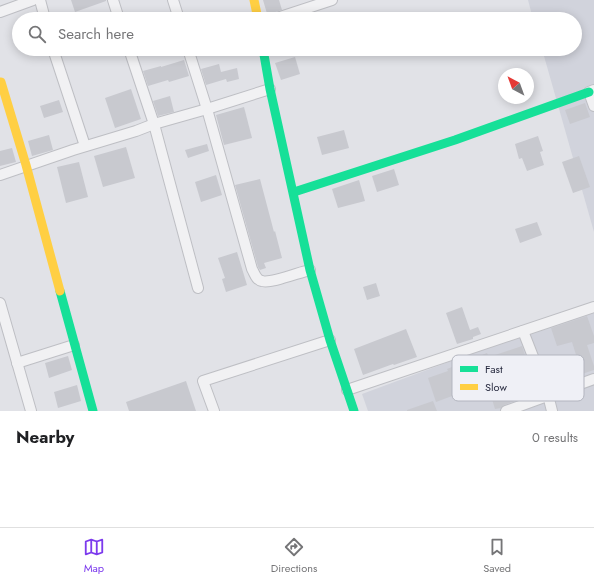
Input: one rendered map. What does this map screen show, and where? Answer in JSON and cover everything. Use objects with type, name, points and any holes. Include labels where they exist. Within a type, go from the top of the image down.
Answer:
[{"type":"street","points":[[0,12],[33,0]]},
{"type":"street","points":[[40,0],[43,12]]},
{"type":"street","points":[[113,0],[117,12]]},
{"type":"street","points":[[173,0],[177,12]]},
{"type":"street","points":[[254,0],[257,12]]},
{"type":"street","points":[[295,12],[332,0]]},
{"type":"street","points":[[55,56],[86,146]]},
{"type":"street","points":[[131,56],[154,124],[198,288]]},
{"type":"street","points":[[190,56],[207,109],[252,269],[257,279],[262,281],[270,281],[310,270]]},
{"type":"street","points":[[264,56],[270,89],[294,192],[310,270],[330,340],[354,411]]},
{"type":"street","points":[[1,82],[26,166],[93,411]]},
{"type":"street","points":[[0,175],[154,124],[270,89]]},
{"type":"street","points":[[294,192],[455,140],[592,91],[594,106]]},
{"type":"street","points":[[0,303],[31,411]]},
{"type":"street","points":[[347,390],[594,307]]},
{"type":"street","points":[[523,331],[532,355]]},
{"type":"street","points":[[214,411],[203,381],[330,340]]},
{"type":"street","points":[[17,362],[74,345]]},
{"type":"street","points":[[584,383],[594,380]]},
{"type":"street","points":[[506,411],[534,401]]},
{"type":"street","points":[[549,401],[552,411]]},
{"type":"shaded area","points":[[528,0],[594,0],[594,232],[544,56],[582,56],[582,12],[531,12]]},
{"type":"shaded area","points":[[594,308],[594,411],[368,411],[362,394],[452,361],[452,401],[584,401],[584,355],[467,355]]},
{"type":"building","points":[[71,0],[106,0],[106,1],[75,12]]},
{"type":"building","points":[[263,0],[279,0],[282,10],[267,12]]},
{"type":"building","points":[[295,57],[300,74],[281,80],[275,63]]},
{"type":"building","points":[[184,60],[189,76],[148,86],[143,71]]},
{"type":"building","points":[[219,64],[221,72],[237,68],[239,79],[227,82],[226,79],[206,85],[201,69]]},
{"type":"building","points":[[131,89],[141,119],[115,128],[105,98]]},
{"type":"building","points":[[170,96],[174,112],[158,116],[153,101]]},
{"type":"building","points":[[59,100],[63,112],[44,118],[40,106]]},
{"type":"building","points":[[585,103],[590,117],[570,124],[565,110]]},
{"type":"building","points":[[244,107],[252,138],[224,145],[216,115]]},
{"type":"building","points":[[344,130],[349,148],[322,155],[317,137]]},
{"type":"building","points":[[49,135],[53,150],[32,156],[28,141]]},
{"type":"building","points":[[538,136],[543,151],[540,152],[544,165],[527,171],[522,158],[519,159],[515,144]]},
{"type":"building","points":[[207,144],[209,151],[188,158],[185,150]]},
{"type":"building","points":[[126,147],[135,178],[103,187],[94,156]]},
{"type":"building","points":[[12,148],[16,162],[0,166],[0,151]]},
{"type":"building","points":[[579,156],[590,187],[573,193],[562,162]]},
{"type":"building","points":[[79,162],[88,197],[66,203],[57,167]]},
{"type":"building","points":[[394,169],[399,185],[377,192],[372,176]]},
{"type":"building","points":[[216,175],[222,195],[201,202],[195,182]]},
{"type":"building","points":[[260,179],[282,258],[264,263],[266,268],[260,270],[235,185]]},
{"type":"building","points":[[359,180],[365,201],[338,208],[332,189]]},
{"type":"building","points":[[537,222],[542,235],[520,243],[515,229]]},
{"type":"building","points":[[237,252],[247,285],[226,292],[222,279],[225,278],[218,258]]},
{"type":"building","points":[[376,283],[380,296],[367,300],[363,287]]},
{"type":"building","points":[[462,307],[470,330],[478,327],[481,334],[473,337],[473,339],[457,344],[446,313]]},
{"type":"building","points":[[587,316],[594,336],[594,343],[587,345],[594,370],[584,373],[584,355],[576,355],[572,342],[557,346],[551,328]]},
{"type":"building","points":[[406,329],[417,357],[363,375],[354,349]]},
{"type":"building","points":[[522,346],[525,355],[495,355]]},
{"type":"building","points":[[68,356],[72,370],[49,378],[45,363]]},
{"type":"building","points":[[452,367],[452,396],[436,402],[428,378],[448,371],[447,369]]},
{"type":"building","points":[[186,381],[196,411],[129,411],[126,402]]},
{"type":"building","points":[[77,385],[81,401],[58,408],[54,392]]},
{"type":"building","points":[[433,401],[437,411],[407,411],[407,410]]},
{"type":"building","points":[[493,401],[514,401],[504,405],[501,408],[495,409]]},
{"type":"traffic: fast","points":[[264,56],[270,89],[310,270],[330,340],[354,411]]},
{"type":"traffic: fast","points":[[294,192],[455,140],[589,92]]},
{"type":"traffic: fast","points":[[60,291],[93,411]]},
{"type":"traffic: slow","points":[[254,0],[257,12]]},
{"type":"traffic: slow","points":[[1,82],[26,165],[60,291]]}]
